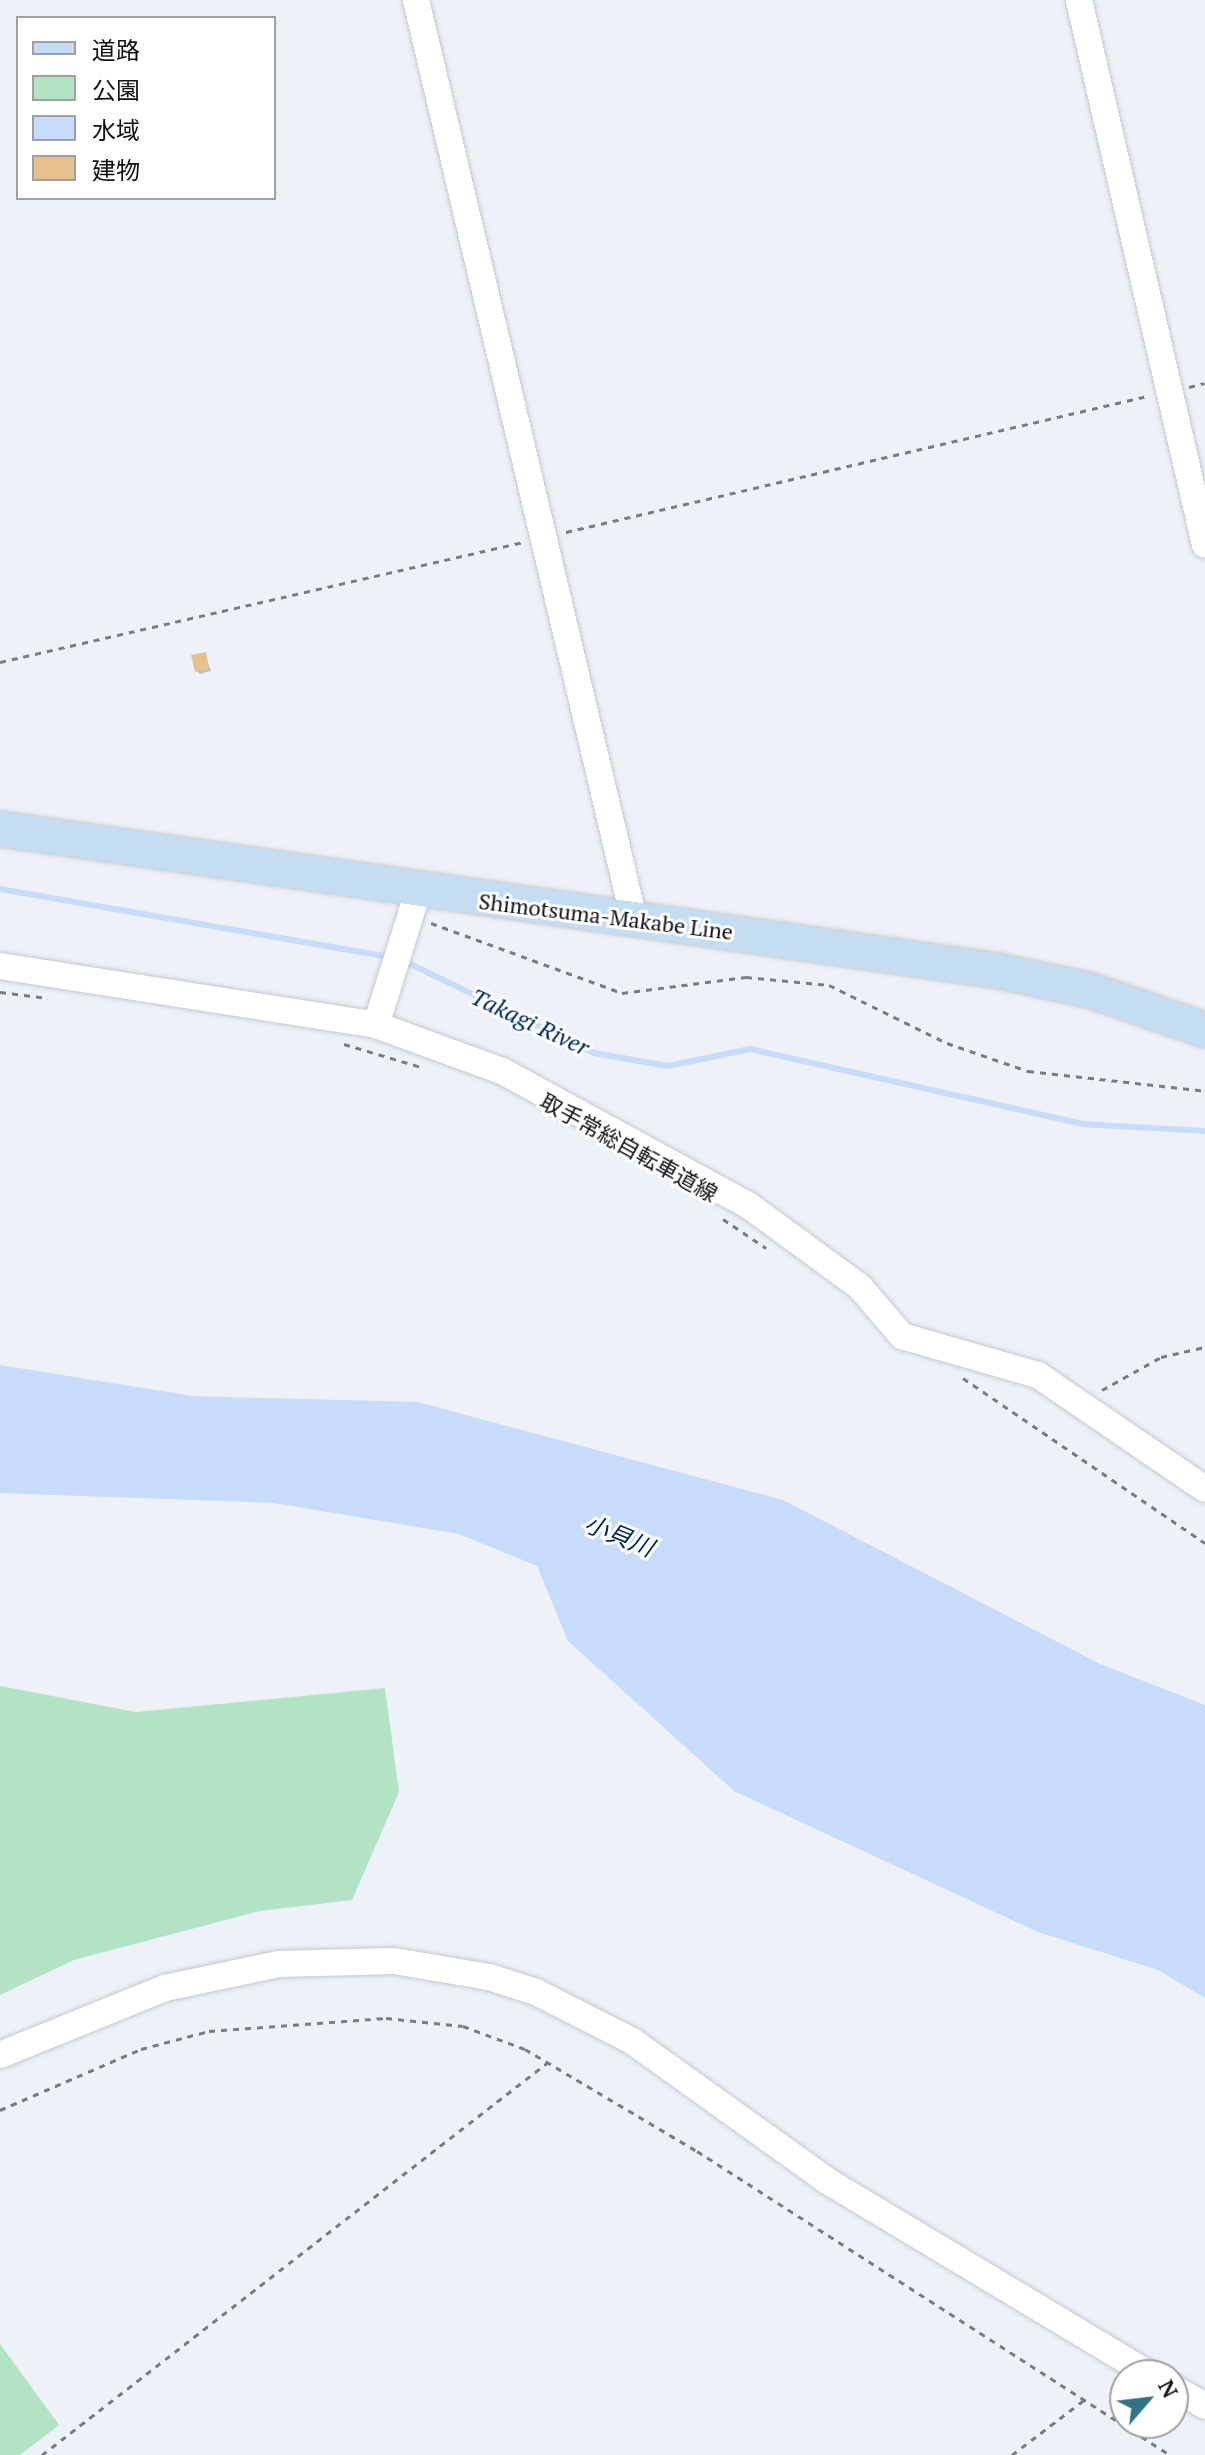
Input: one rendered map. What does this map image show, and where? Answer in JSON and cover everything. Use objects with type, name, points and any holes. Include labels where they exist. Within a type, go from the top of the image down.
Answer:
[{"type":"main road","name":"Shimotsuma-Makabe Line","points":[[0,829],[414,904],[634,919],[1030,977],[1205,1030]]},
{"type":"street","points":[[416,0],[540,538],[634,919]]},
{"type":"street","points":[[1079,0],[1205,545]]},
{"type":"street","points":[[376,1025],[414,904]]},
{"type":"street","points":[[0,966],[376,1025],[502,1071],[748,1205],[860,1287],[902,1336],[988,1355],[1087,1403],[1205,1489]]},
{"type":"street","points":[[0,2055],[165,1988],[279,1964],[394,1961],[489,1977],[536,1992],[632,2041],[826,2180],[1124,2359]]},
{"type":"path","points":[[0,662],[1205,383]]},
{"type":"path","points":[[414,904],[436,928],[622,993],[746,977],[829,985],[947,1043],[1028,1071],[1205,1091]]},
{"type":"path","points":[[0,992],[60,999]]},
{"type":"path","points":[[329,1040],[427,1069]]},
{"type":"path","name":"取手常総自転車道線","points":[[720,1217],[773,1253]]},
{"type":"path","points":[[1087,1403],[1119,1376],[1205,1347]]},
{"type":"path","points":[[954,1372],[1205,1543]]},
{"type":"path","points":[[0,2110],[141,2049],[273,2023],[428,2018],[547,2063],[1170,2455]]},
{"type":"path","points":[[42,2455],[547,2063]]},
{"type":"path","points":[[1012,2455],[1084,2400]]},
{"type":"green space","points":[[0,1686],[136,1712],[385,1688],[399,1792],[352,1900],[260,1911],[74,1960],[0,1995]]},
{"type":"green space","points":[[0,2344],[59,2425],[20,2455],[0,2455]]},
{"type":"water","name":"小貝川","points":[[0,1365],[193,1396],[418,1402],[783,1500],[1100,1664],[1205,1705],[1205,1998],[1158,1970],[1038,1932],[734,1791],[568,1641],[537,1566],[459,1534],[274,1503],[0,1493]]},
{"type":"building","points":[[206,652],[209,669],[195,672],[191,655]]},
{"type":"waterway","name":"Takagi River","points":[[0,889],[391,957]]},
{"type":"waterway","name":"Takagi River","points":[[402,960],[594,1053],[668,1066],[750,1049],[1082,1124],[1205,1131]]}]
